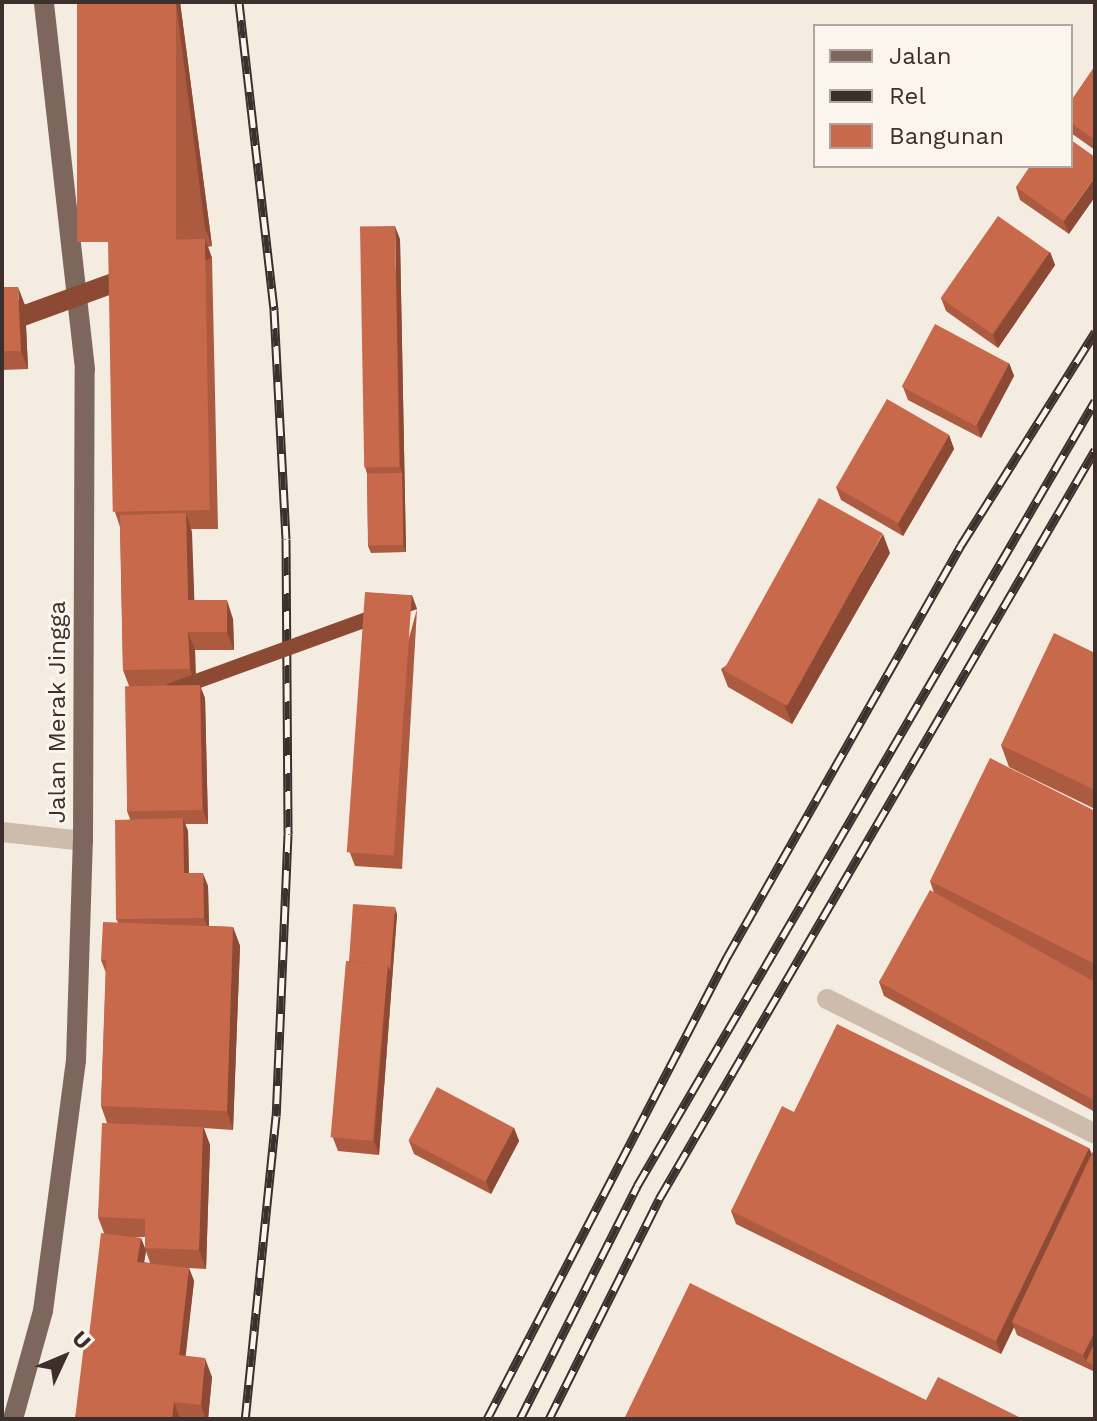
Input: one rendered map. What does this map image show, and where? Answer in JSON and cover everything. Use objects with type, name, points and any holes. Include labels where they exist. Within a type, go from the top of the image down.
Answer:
[{"type":"main road","name":"Jalan Merak Jingga","points":[[13,1419],[43,1311],[76,1060],[83,841],[85,369],[44,2]]},
{"type":"street","points":[[2,832],[83,841]]},
{"type":"street","points":[[827,999],[1095,1134]]},
{"type":"building","points":[[77,2],[176,2],[176,242],[77,242]]},
{"type":"building","points":[[1095,66],[1095,140],[1073,124],[1073,98]]},
{"type":"building","points":[[1073,141],[1095,157],[1095,177],[1064,221],[1016,187],[1029,168],[1073,168]]},
{"type":"building","points":[[998,216],[1050,252],[992,334],[941,298]]},
{"type":"building","points":[[395,226],[399,467],[364,468],[360,227]]},
{"type":"building","points":[[205,239],[210,510],[113,512],[108,241]]},
{"type":"building","points":[[2,287],[18,287],[21,351],[2,351]]},
{"type":"building","points":[[935,324],[1009,363],[976,426],[902,387]]},
{"type":"building","points":[[887,399],[949,435],[898,523],[836,487]]},
{"type":"building","points":[[402,473],[403,545],[368,546],[367,474]]},
{"type":"building","points":[[819,498],[883,533],[787,706],[723,670]]},
{"type":"building","points":[[186,513],[188,600],[227,600],[227,632],[188,632],[190,669],[123,670],[120,515]]},
{"type":"building","points":[[365,592],[412,595],[394,856],[347,852]]},
{"type":"building","points":[[1054,633],[1095,653],[1095,790],[1001,745]]},
{"type":"building","points":[[200,685],[202,810],[127,811],[125,686]]},
{"type":"building","points":[[990,758],[1095,811],[1095,964],[930,881]]},
{"type":"building","points":[[183,818],[184,873],[203,873],[204,918],[116,919],[115,820]]},
{"type":"building","points":[[930,890],[1095,982],[1095,1101],[879,982]]},
{"type":"building","points":[[353,904],[395,907],[390,971],[388,965],[349,961]]},
{"type":"building","points":[[103,922],[233,927],[227,1111],[101,1106],[106,960],[101,960]]},
{"type":"building","points":[[346,961],[388,965],[372,1141],[331,1137]]},
{"type":"building","points":[[837,1024],[1089,1148],[996,1341],[731,1211],[782,1106],[794,1112]]},
{"type":"building","points":[[437,1087],[514,1128],[485,1182],[408,1141]]},
{"type":"building","points":[[102,1123],[203,1127],[199,1250],[145,1248],[145,1219],[98,1217]]},
{"type":"building","points":[[1095,1147],[1095,1331],[1083,1355],[1012,1322]]},
{"type":"building","points":[[101,1233],[141,1238],[137,1262],[189,1268],[179,1355],[88,1345]]},
{"type":"building","points":[[690,1283],[926,1400],[938,1377],[1023,1419],[624,1419]]},
{"type":"building","points":[[1095,1342],[1095,1366],[1086,1361]]},
{"type":"building","points":[[84,1344],[205,1358],[201,1405],[174,1402],[172,1419],[75,1419]]},
{"type":"railway","points":[[239,2],[274,310],[286,539],[288,834],[276,1116],[245,1419]]},
{"type":"railway","points":[[487,1419],[727,957],[961,545],[1095,332]]},
{"type":"railway","points":[[520,1419],[637,1186],[1095,401]]},
{"type":"railway","points":[[549,1419],[659,1199],[1095,450]]}]
